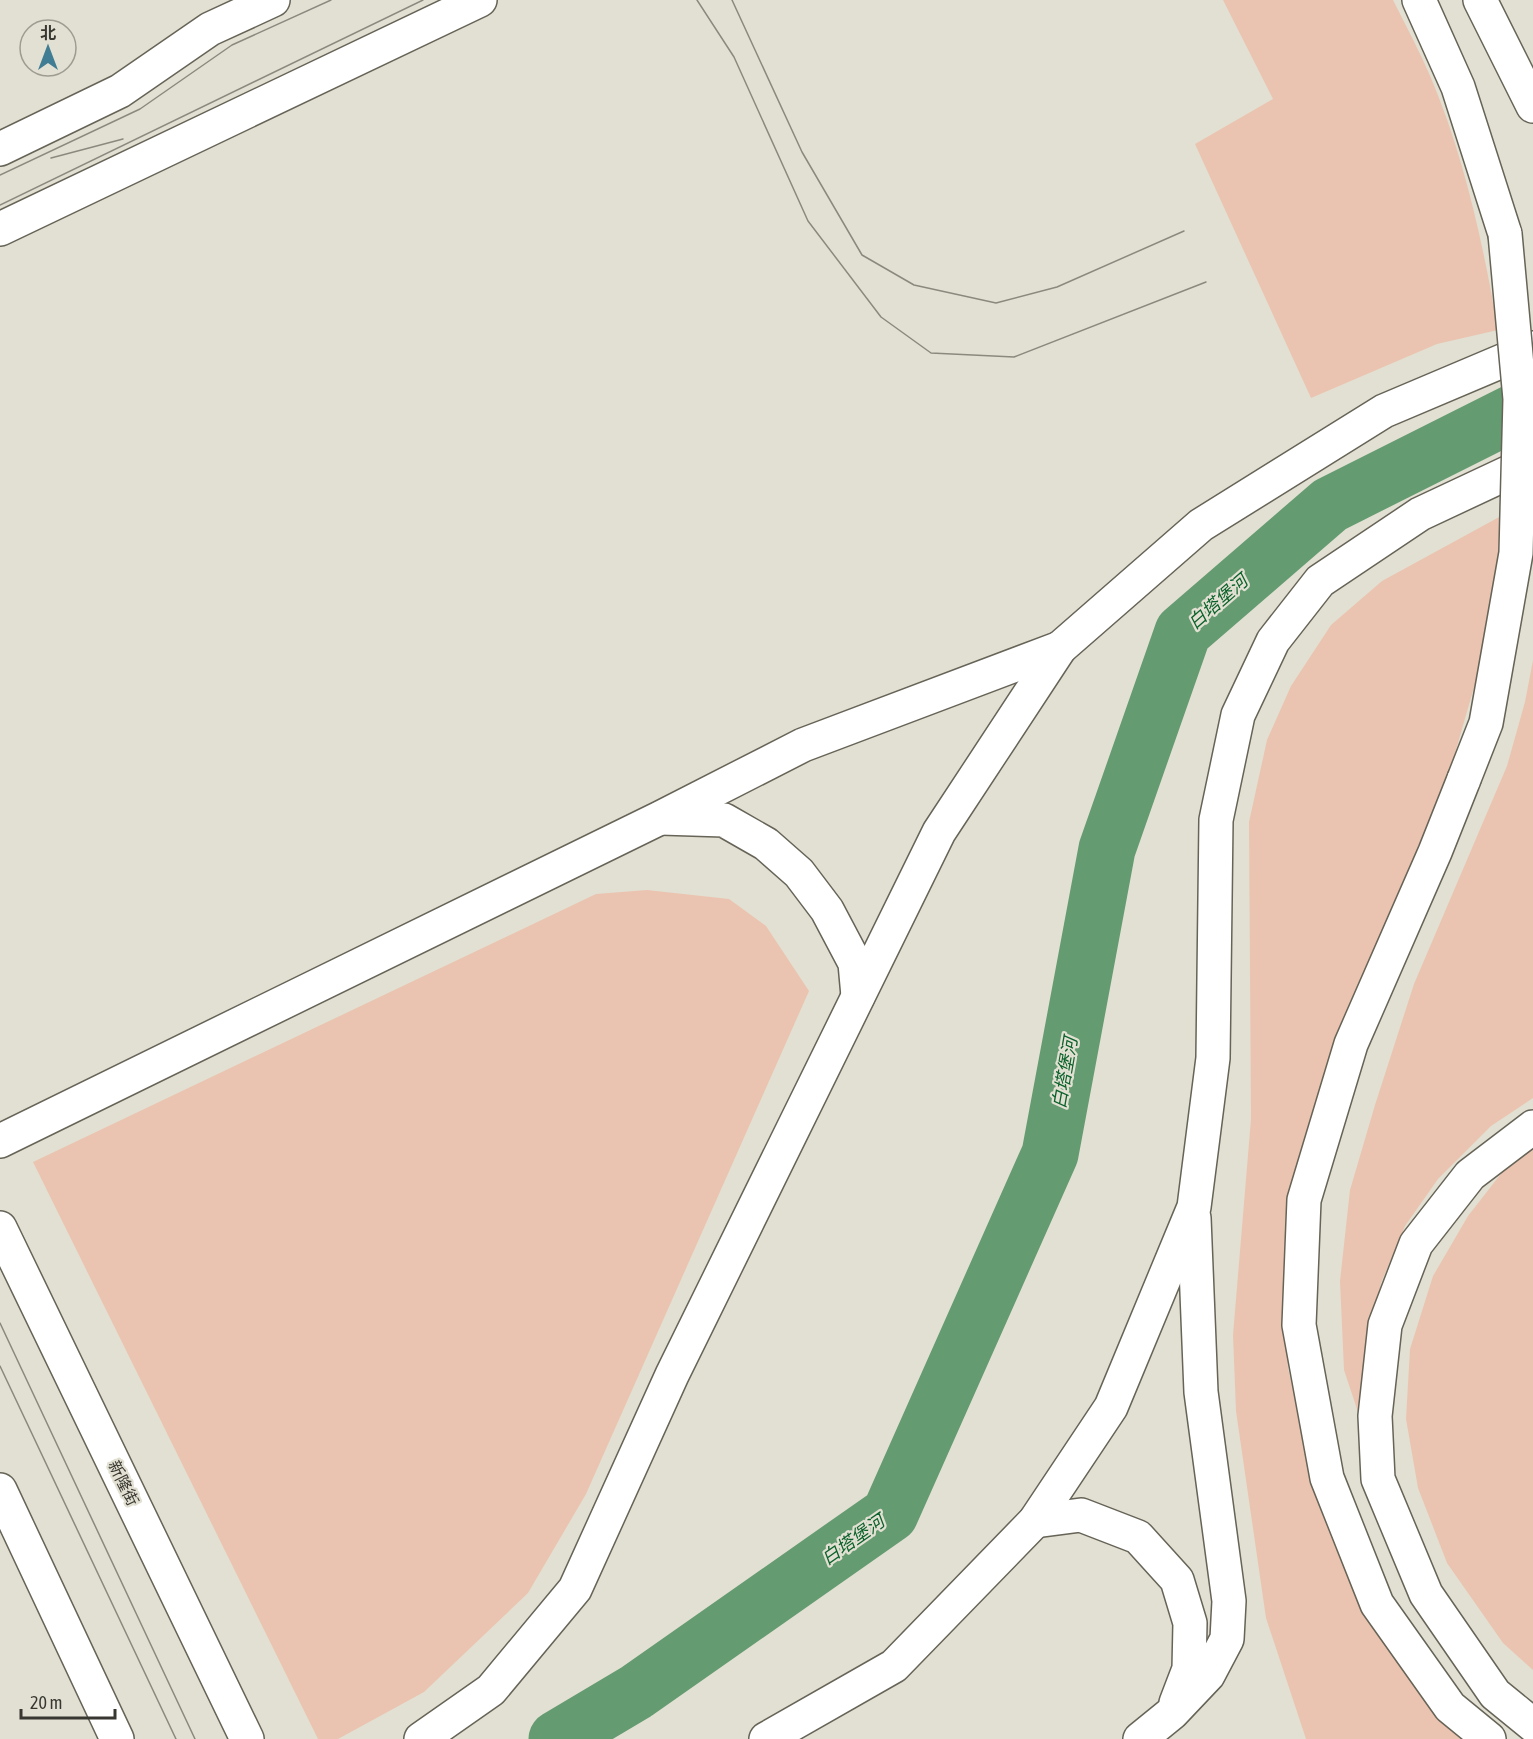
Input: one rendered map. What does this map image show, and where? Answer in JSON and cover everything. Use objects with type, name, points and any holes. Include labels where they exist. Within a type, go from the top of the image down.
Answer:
[{"type":"main road","points":[[0,149],[120,91],[210,29],[273,0]]},
{"type":"main road","points":[[0,229],[480,0]]},
{"type":"main road","points":[[1419,0],[1458,87],[1505,234],[1520,399],[1516,553],[1486,723],[1435,852],[1351,1044],[1307,1188],[1304,1200],[1299,1325],[1327,1478],[1377,1604],[1450,1707],[1490,1739]]},
{"type":"main road","points":[[1480,0],[1533,106]]},
{"type":"main road","points":[[421,1739],[491,1690],[575,1589],[672,1375],[939,832],[1060,648],[1201,525],[1384,411],[1533,348]]},
{"type":"main road","points":[[1140,1739],[1172,1713],[1208,1675],[1227,1639],[1229,1600],[1201,1392],[1194,1208],[1213,1058],[1216,820],[1238,715],[1273,641],[1320,581],[1420,514],[1533,460]]},
{"type":"main road","points":[[0,1141],[660,818],[803,745],[1060,648]]},
{"type":"main road","points":[[660,818],[724,820],[766,844],[800,873],[827,910],[855,963],[858,996]]},
{"type":"main road","points":[[1533,1127],[1470,1175],[1416,1244],[1385,1325],[1375,1416],[1378,1479],[1426,1594],[1495,1694],[1533,1725]]},
{"type":"main road","points":[[766,1739],[894,1666],[1035,1521],[1111,1407],[1194,1208]]},
{"type":"main road","name":"新隆街","points":[[0,1228],[247,1739]]},
{"type":"main road","points":[[0,1490],[117,1739]]},
{"type":"main road","points":[[1035,1521],[1081,1515],[1138,1538],[1177,1580],[1190,1623],[1189,1669],[1172,1713]]},
{"type":"shaded area","points":[[1223,0],[1393,0],[1431,78],[1454,139],[1472,202],[1498,330],[1437,344],[1311,398],[1195,144],[1273,99]]},
{"type":"shaded area","points":[[1512,510],[1481,663],[1447,781],[1284,1296],[1288,1368],[1309,1459],[1476,1739],[1306,1739],[1266,1618],[1236,1411],[1233,1335],[1251,1119],[1249,822],[1267,740],[1291,686],[1331,625],[1382,581]]},
{"type":"shaded area","points":[[1533,660],[1533,1098],[1491,1126],[1438,1179],[1405,1226],[1381,1283],[1366,1361],[1360,1418],[1344,1370],[1340,1281],[1350,1190],[1414,984],[1507,766],[1525,702]]},
{"type":"shaded area","points":[[647,890],[729,899],[766,926],[809,991],[586,1494],[528,1593],[424,1692],[338,1739],[318,1739],[33,1162],[596,894]]},
{"type":"shaded area","points":[[1533,1149],[1533,1670],[1503,1643],[1447,1563],[1418,1488],[1406,1419],[1410,1349],[1433,1276],[1468,1216],[1507,1166]]},
{"type":"waterway","name":"白塔堡河","points":[[557,1739],[636,1692],[890,1514],[1050,1154],[1107,849],[1183,632],[1330,505],[1533,403]]},
{"type":"tram line","points":[[0,175],[140,109],[232,45],[331,0]]},
{"type":"tram line","points":[[0,205],[423,0]]},
{"type":"tram line","points":[[697,0],[734,57],[808,221],[881,317],[931,353],[1014,357],[1206,282]]},
{"type":"tram line","points":[[732,0],[802,152],[862,255],[914,285],[996,303],[1057,287],[1184,231]]},
{"type":"tram line","points":[[51,158],[123,139]]},
{"type":"tram line","points":[[0,1323],[195,1739]]},
{"type":"tram line","points":[[0,1366],[176,1739]]}]
